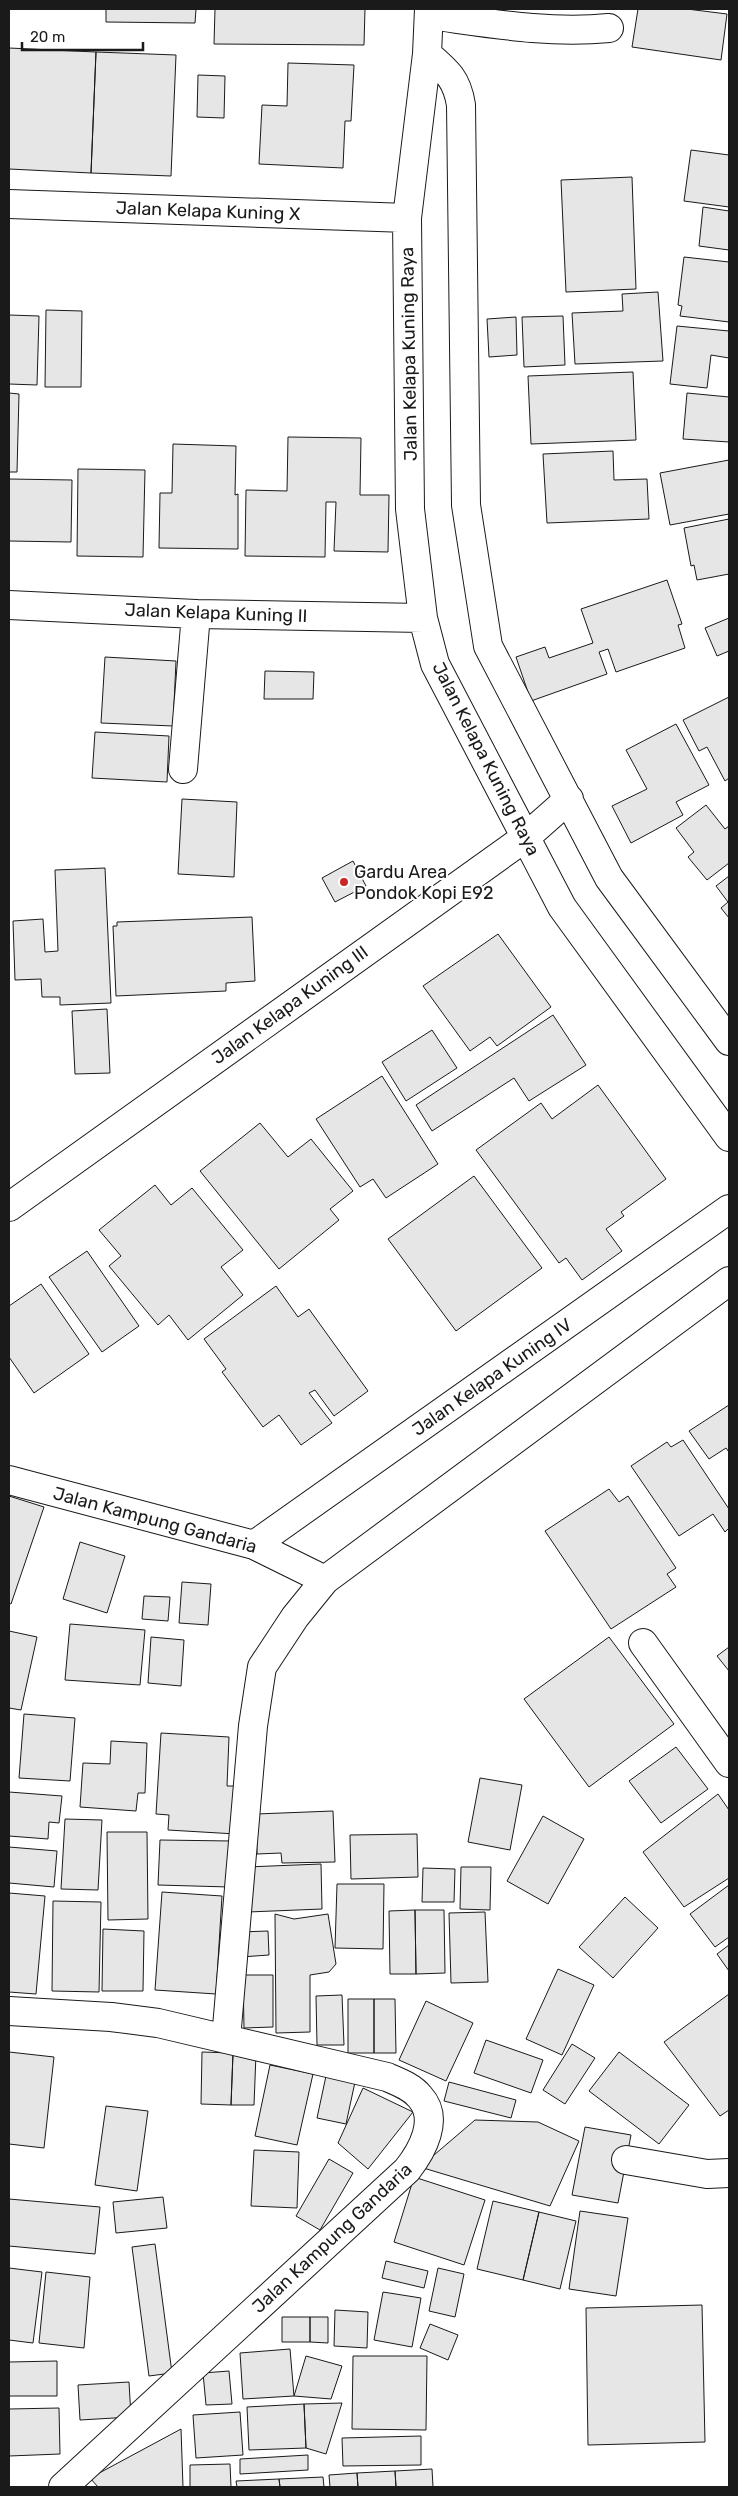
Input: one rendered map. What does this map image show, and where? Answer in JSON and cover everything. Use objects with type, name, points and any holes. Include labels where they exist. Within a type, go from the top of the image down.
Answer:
[{"type":"street","points":[[429,12],[532,30],[580,31],[609,28]]},
{"type":"street","name":"Jalan Kelapa Kuning Raya","points":[[429,12],[427,54],[407,218],[410,508],[423,618],[435,664],[562,907],[729,1137]]},
{"type":"street","points":[[427,54],[450,74],[459,89],[461,105],[466,505],[488,646],[609,878],[729,1040]]},
{"type":"street","name":"Jalan Kelapa Kuning X","points":[[9,204],[407,218]]},
{"type":"street","name":"Jalan Kelapa Kuning II","points":[[9,605],[196,614],[423,618]]},
{"type":"street","points":[[183,769],[196,614]]},
{"type":"street","name":"Jalan Kelapa Kuning III","points":[[9,1207],[526,837],[569,800]]},
{"type":"street","name":"Jalan Kelapa Kuning IV","points":[[254,1545],[729,1209]]},
{"type":"street","points":[[226,2039],[253,1726],[262,1667],[295,1617],[325,1580],[729,1281]]},
{"type":"street","name":"Jalan Kampung Gandaria","points":[[9,1480],[254,1545],[325,1580]]},
{"type":"street","points":[[643,1643],[729,1763]]},
{"type":"street","name":"Jalan Kampung Gandaria","points":[[9,2011],[111,2017],[158,2023],[387,2077],[407,2086],[421,2097],[428,2113],[428,2132],[420,2153],[407,2170],[63,2487]]},
{"type":"street","points":[[626,2160],[706,2174],[729,2173]]},
{"type":"building","points":[[106,9],[196,9],[195,23],[106,22]]},
{"type":"building","points":[[215,9],[365,9],[364,45],[214,44]]},
{"type":"building","points":[[638,9],[687,9],[727,14],[721,60],[632,47]]},
{"type":"building","points":[[9,48],[96,52],[91,173],[9,169]]},
{"type":"building","points":[[96,52],[176,55],[171,176],[91,173]]},
{"type":"building","points":[[288,63],[354,65],[351,121],[345,121],[343,168],[259,164],[262,105],[287,106]]},
{"type":"building","points":[[198,75],[225,76],[224,118],[197,117]]},
{"type":"building","points":[[691,150],[729,155],[729,207],[684,201]]},
{"type":"building","points":[[632,177],[636,289],[566,292],[561,180]]},
{"type":"building","points":[[703,207],[729,211],[729,250],[699,246]]},
{"type":"building","points":[[684,257],[729,262],[729,322],[680,316],[682,306],[678,305]]},
{"type":"building","points":[[658,292],[663,361],[575,364],[572,313],[623,311],[622,294]]},
{"type":"building","points":[[46,310],[82,311],[81,387],[45,387]]},
{"type":"building","points":[[9,315],[39,316],[37,385],[9,384]]},
{"type":"building","points":[[563,316],[565,365],[524,367],[522,317]]},
{"type":"building","points":[[516,317],[517,355],[489,357],[487,319]]},
{"type":"building","points":[[677,326],[729,331],[729,358],[711,355],[707,388],[670,384]]},
{"type":"building","points":[[633,372],[636,440],[531,444],[528,376]]},
{"type":"building","points":[[9,393],[19,394],[17,472],[9,472]]},
{"type":"building","points":[[687,393],[729,397],[729,442],[683,439]]},
{"type":"building","points":[[288,437],[361,438],[360,495],[389,495],[388,552],[334,551],[336,502],[326,502],[325,557],[245,556],[246,490],[287,491]]},
{"type":"building","points":[[173,444],[236,446],[235,495],[238,494],[238,549],[159,548],[160,493],[172,493]]},
{"type":"building","points":[[613,451],[614,480],[647,479],[649,519],[547,523],[543,454]]},
{"type":"building","points":[[729,460],[729,514],[670,525],[660,473]]},
{"type":"building","points":[[78,469],[145,470],[143,557],[77,556]]},
{"type":"building","points":[[9,479],[72,480],[71,542],[9,541]]},
{"type":"building","points":[[729,519],[729,574],[697,580],[694,565],[691,566],[684,528]]},
{"type":"building","points":[[667,580],[682,624],[678,625],[685,648],[616,672],[608,649],[599,652],[607,674],[531,701],[516,657],[545,647],[549,658],[593,643],[581,609]]},
{"type":"building","points":[[729,618],[729,651],[717,656],[705,628]]},
{"type":"building","points":[[105,657],[176,661],[173,726],[101,723]]},
{"type":"building","points":[[265,671],[314,672],[313,699],[264,699]]},
{"type":"building","points":[[729,697],[729,778],[725,781],[707,747],[699,751],[683,720]]},
{"type":"building","points":[[676,724],[709,785],[676,802],[683,815],[631,843],[612,806],[647,789],[626,750]]},
{"type":"building","points":[[95,732],[169,736],[167,782],[92,778]]},
{"type":"building","points":[[182,799],[237,802],[234,877],[178,874]]},
{"type":"building","points":[[706,805],[725,829],[729,826],[729,863],[707,880],[688,857],[694,852],[676,828]]},
{"type":"building","name":"Gardu Area Pondok Kopi E92","points":[[353,861],[366,886],[335,902],[322,878]]},
{"type":"building","points":[[105,868],[111,1003],[60,1005],[60,997],[42,997],[41,979],[15,980],[13,921],[43,919],[45,952],[58,951],[55,870]]},
{"type":"building","points":[[729,876],[729,918],[721,908],[728,902],[716,886]]},
{"type":"building","points":[[252,917],[255,981],[226,983],[226,991],[116,996],[113,926],[117,926],[117,922]]},
{"type":"building","points":[[498,934],[551,1007],[497,1046],[490,1037],[470,1051],[423,986]]},
{"type":"building","points":[[107,1009],[110,1073],[75,1074],[72,1011]]},
{"type":"building","points":[[553,1015],[586,1065],[529,1101],[514,1078],[432,1131],[416,1105]]},
{"type":"building","points":[[432,1030],[457,1068],[406,1101],[382,1062]]},
{"type":"building","points":[[382,1076],[438,1164],[386,1198],[373,1179],[360,1187],[316,1119]]},
{"type":"building","points":[[598,1085],[666,1179],[621,1212],[624,1216],[606,1229],[622,1251],[582,1280],[566,1258],[559,1263],[476,1150],[541,1103],[552,1119]]},
{"type":"building","points":[[260,1123],[288,1157],[311,1139],[353,1191],[330,1209],[339,1220],[279,1269],[200,1171]]},
{"type":"building","points":[[474,1176],[542,1268],[456,1331],[388,1239]]},
{"type":"building","points":[[155,1185],[171,1205],[192,1188],[243,1250],[221,1267],[243,1295],[188,1340],[169,1315],[158,1325],[109,1266],[121,1256],[99,1230]]},
{"type":"building","points":[[87,1251],[139,1326],[102,1352],[49,1277]]},
{"type":"building","points":[[41,1284],[89,1354],[34,1393],[9,1357],[9,1306]]},
{"type":"building","points":[[276,1286],[298,1317],[309,1309],[368,1391],[334,1416],[315,1390],[309,1393],[332,1423],[301,1445],[279,1415],[263,1427],[222,1372],[226,1369],[204,1339]]},
{"type":"building","points":[[729,1405],[729,1452],[726,1448],[709,1459],[689,1431]]},
{"type":"building","points":[[683,1440],[729,1509],[729,1528],[725,1532],[713,1514],[679,1536],[631,1466],[667,1442],[671,1447]]},
{"type":"building","points":[[609,1489],[619,1502],[628,1496],[676,1568],[667,1574],[676,1587],[611,1629],[545,1531]]},
{"type":"building","points":[[9,1496],[44,1507],[11,1604],[9,1603]]},
{"type":"building","points":[[80,1542],[125,1556],[107,1613],[63,1599]]},
{"type":"building","points":[[182,1582],[211,1584],[208,1625],[179,1623]]},
{"type":"building","points":[[144,1596],[170,1597],[168,1621],[142,1619]]},
{"type":"building","points":[[70,1624],[145,1630],[140,1685],[65,1680]]},
{"type":"building","points":[[9,1631],[37,1637],[21,1710],[9,1708]]},
{"type":"building","points":[[151,1637],[184,1640],[181,1686],[148,1683]]},
{"type":"building","points":[[609,1637],[674,1724],[589,1787],[524,1699]]},
{"type":"building","points":[[729,1647],[729,1671],[717,1656]]},
{"type":"building","points":[[24,1714],[75,1718],[70,1781],[19,1778]]},
{"type":"building","points":[[161,1733],[229,1737],[227,1786],[239,1786],[236,1834],[168,1830],[169,1815],[156,1814]]},
{"type":"building","points":[[111,1741],[147,1743],[145,1793],[138,1793],[136,1811],[80,1807],[83,1763],[110,1764]]},
{"type":"building","points":[[676,1747],[708,1789],[661,1823],[629,1781]]},
{"type":"building","points":[[480,1778],[522,1785],[510,1850],[468,1842]]},
{"type":"building","points":[[9,1792],[62,1796],[59,1823],[49,1822],[48,1839],[9,1836]]},
{"type":"building","points":[[718,1794],[729,1810],[729,1878],[684,1907],[643,1852]]},
{"type":"building","points":[[333,1811],[335,1862],[282,1863],[281,1853],[257,1854],[256,1814]]},
{"type":"building","points":[[543,1816],[584,1839],[548,1904],[507,1881]]},
{"type":"building","points":[[65,1819],[102,1820],[98,1890],[61,1889]]},
{"type":"building","points":[[107,1832],[147,1832],[148,1919],[108,1920]]},
{"type":"building","points":[[417,1834],[418,1877],[351,1879],[350,1835]]},
{"type":"building","points":[[160,1840],[231,1841],[229,1887],[158,1885]]},
{"type":"building","points":[[9,1847],[57,1851],[54,1887],[9,1883]]},
{"type":"building","points":[[321,1864],[322,1909],[248,1912],[246,1867]]},
{"type":"building","points":[[461,1867],[491,1867],[490,1910],[460,1909]]},
{"type":"building","points":[[423,1868],[455,1869],[454,1902],[422,1902]]},
{"type":"building","points":[[337,1884],[384,1884],[383,1949],[335,1948]]},
{"type":"building","points":[[729,1885],[729,1937],[715,1947],[690,1914]]},
{"type":"building","points":[[162,1892],[222,1896],[216,1994],[155,1990]]},
{"type":"building","points":[[9,1893],[45,1896],[36,1994],[9,1992]]},
{"type":"building","points":[[625,1897],[658,1928],[613,1978],[579,1947]]},
{"type":"building","points":[[53,1901],[101,1902],[99,1992],[52,1991]]},
{"type":"building","points":[[415,1910],[416,1974],[390,1974],[389,1911]]},
{"type":"building","points":[[415,1910],[444,1910],[445,1973],[416,1974]]},
{"type":"building","points":[[485,1912],[488,1982],[451,1983],[449,1913]]},
{"type":"building","points":[[275,1914],[294,1919],[328,1914],[336,1964],[329,1972],[310,1975],[310,2032],[276,2033]]},
{"type":"building","points":[[103,1929],[144,1931],[143,1991],[102,1991]]},
{"type":"building","points":[[268,1931],[269,1955],[241,1957],[240,1932]]},
{"type":"building","points":[[729,1945],[729,1971],[717,1954]]},
{"type":"building","points":[[558,1969],[594,1985],[562,2055],[526,2039]]},
{"type":"building","points":[[243,1975],[273,1975],[273,2027],[244,2028]]},
{"type":"building","points":[[729,1994],[729,2110],[720,2116],[664,2042]]},
{"type":"building","points":[[342,1995],[344,2045],[317,2045],[316,1996]]},
{"type":"building","points":[[348,1999],[374,1999],[374,2053],[348,2053]]},
{"type":"building","points":[[374,1999],[395,1999],[396,2053],[374,2053]]},
{"type":"building","points":[[426,2001],[473,2023],[446,2081],[399,2060]]},
{"type":"building","points":[[486,2040],[543,2060],[531,2093],[474,2073]]},
{"type":"building","points":[[572,2044],[595,2058],[565,2104],[543,2090]]},
{"type":"building","points":[[9,2052],[54,2057],[44,2148],[9,2144]]},
{"type":"building","points":[[202,2052],[233,2053],[231,2105],[201,2104]]},
{"type":"building","points":[[619,2052],[689,2105],[659,2144],[589,2091]]},
{"type":"building","points":[[233,2053],[256,2054],[254,2105],[231,2105]]},
{"type":"building","points":[[270,2065],[313,2074],[297,2145],[255,2136]]},
{"type":"building","points":[[326,2076],[355,2082],[346,2124],[317,2118]]},
{"type":"building","points":[[449,2082],[516,2100],[511,2118],[444,2101]]},
{"type":"building","points":[[363,2088],[413,2112],[368,2169],[338,2143]]},
{"type":"building","points":[[106,2106],[148,2111],[137,2191],[95,2185]]},
{"type":"building","points":[[475,2120],[538,2122],[579,2141],[550,2206],[420,2167]]},
{"type":"building","points":[[585,2127],[631,2135],[618,2203],[572,2195]]},
{"type":"building","points":[[254,2150],[299,2152],[297,2208],[251,2206]]},
{"type":"building","points":[[329,2159],[353,2173],[320,2230],[296,2216]]},
{"type":"building","points":[[414,2177],[485,2200],[464,2265],[394,2242]]},
{"type":"building","points":[[163,2197],[167,2228],[116,2233],[113,2202]]},
{"type":"building","points":[[9,2199],[100,2207],[95,2254],[9,2246]]},
{"type":"building","points":[[493,2201],[539,2212],[523,2280],[477,2269]]},
{"type":"building","points":[[580,2211],[628,2218],[616,2296],[569,2289]]},
{"type":"building","points":[[539,2212],[576,2221],[560,2289],[523,2280]]},
{"type":"building","points":[[155,2244],[172,2373],[149,2376],[132,2247]]},
{"type":"building","points":[[386,2261],[428,2271],[424,2288],[382,2278]]},
{"type":"building","points":[[9,2268],[42,2272],[33,2343],[9,2340]]},
{"type":"building","points":[[438,2268],[464,2274],[455,2317],[429,2311]]},
{"type":"building","points":[[46,2272],[90,2277],[84,2348],[39,2343]]},
{"type":"building","points":[[383,2292],[421,2298],[412,2347],[374,2340]]},
{"type":"building","points":[[702,2305],[705,2442],[588,2445],[586,2308]]},
{"type":"building","points":[[335,2310],[368,2312],[367,2348],[334,2346]]},
{"type":"building","points":[[282,2317],[310,2317],[310,2342],[282,2342]]},
{"type":"building","points":[[310,2317],[328,2317],[328,2343],[310,2342]]},
{"type":"building","points":[[430,2324],[458,2335],[448,2360],[420,2348]]},
{"type":"building","points":[[290,2349],[294,2396],[243,2399],[240,2353]]},
{"type":"building","points":[[306,2356],[342,2366],[331,2399],[294,2396]]},
{"type":"building","points":[[353,2356],[427,2356],[426,2430],[352,2429]]},
{"type":"building","points":[[57,2361],[57,2396],[9,2396],[9,2362]]},
{"type":"building","points":[[229,2371],[232,2404],[206,2405],[203,2373]]},
{"type":"building","points":[[129,2382],[131,2417],[80,2420],[78,2385]]},
{"type":"building","points":[[342,2403],[326,2454],[306,2448],[304,2404]]},
{"type":"building","points":[[304,2404],[306,2448],[249,2450],[247,2407]]},
{"type":"building","points":[[59,2408],[60,2454],[9,2456],[9,2409]]},
{"type":"building","points":[[240,2412],[243,2455],[196,2458],[193,2415]]},
{"type":"building","points":[[181,2429],[183,2487],[98,2487],[90,2478]]},
{"type":"building","points":[[421,2436],[421,2465],[343,2466],[342,2438]]},
{"type":"building","points":[[308,2455],[308,2470],[240,2474],[240,2459]]},
{"type":"building","points":[[230,2464],[231,2487],[190,2487],[190,2465]]},
{"type":"building","points":[[432,2469],[433,2487],[396,2487],[395,2471]]},
{"type":"building","points":[[395,2471],[396,2487],[358,2487],[357,2473]]},
{"type":"building","points":[[357,2473],[358,2487],[330,2487],[329,2475]]},
{"type":"building","points":[[323,2477],[324,2487],[280,2487],[279,2479]]},
{"type":"building","points":[[279,2479],[280,2487],[237,2487],[236,2481]]},
{"type":"place","name":"Gardu Area Pondok Kopi E92","points":[[344,882]]}]
